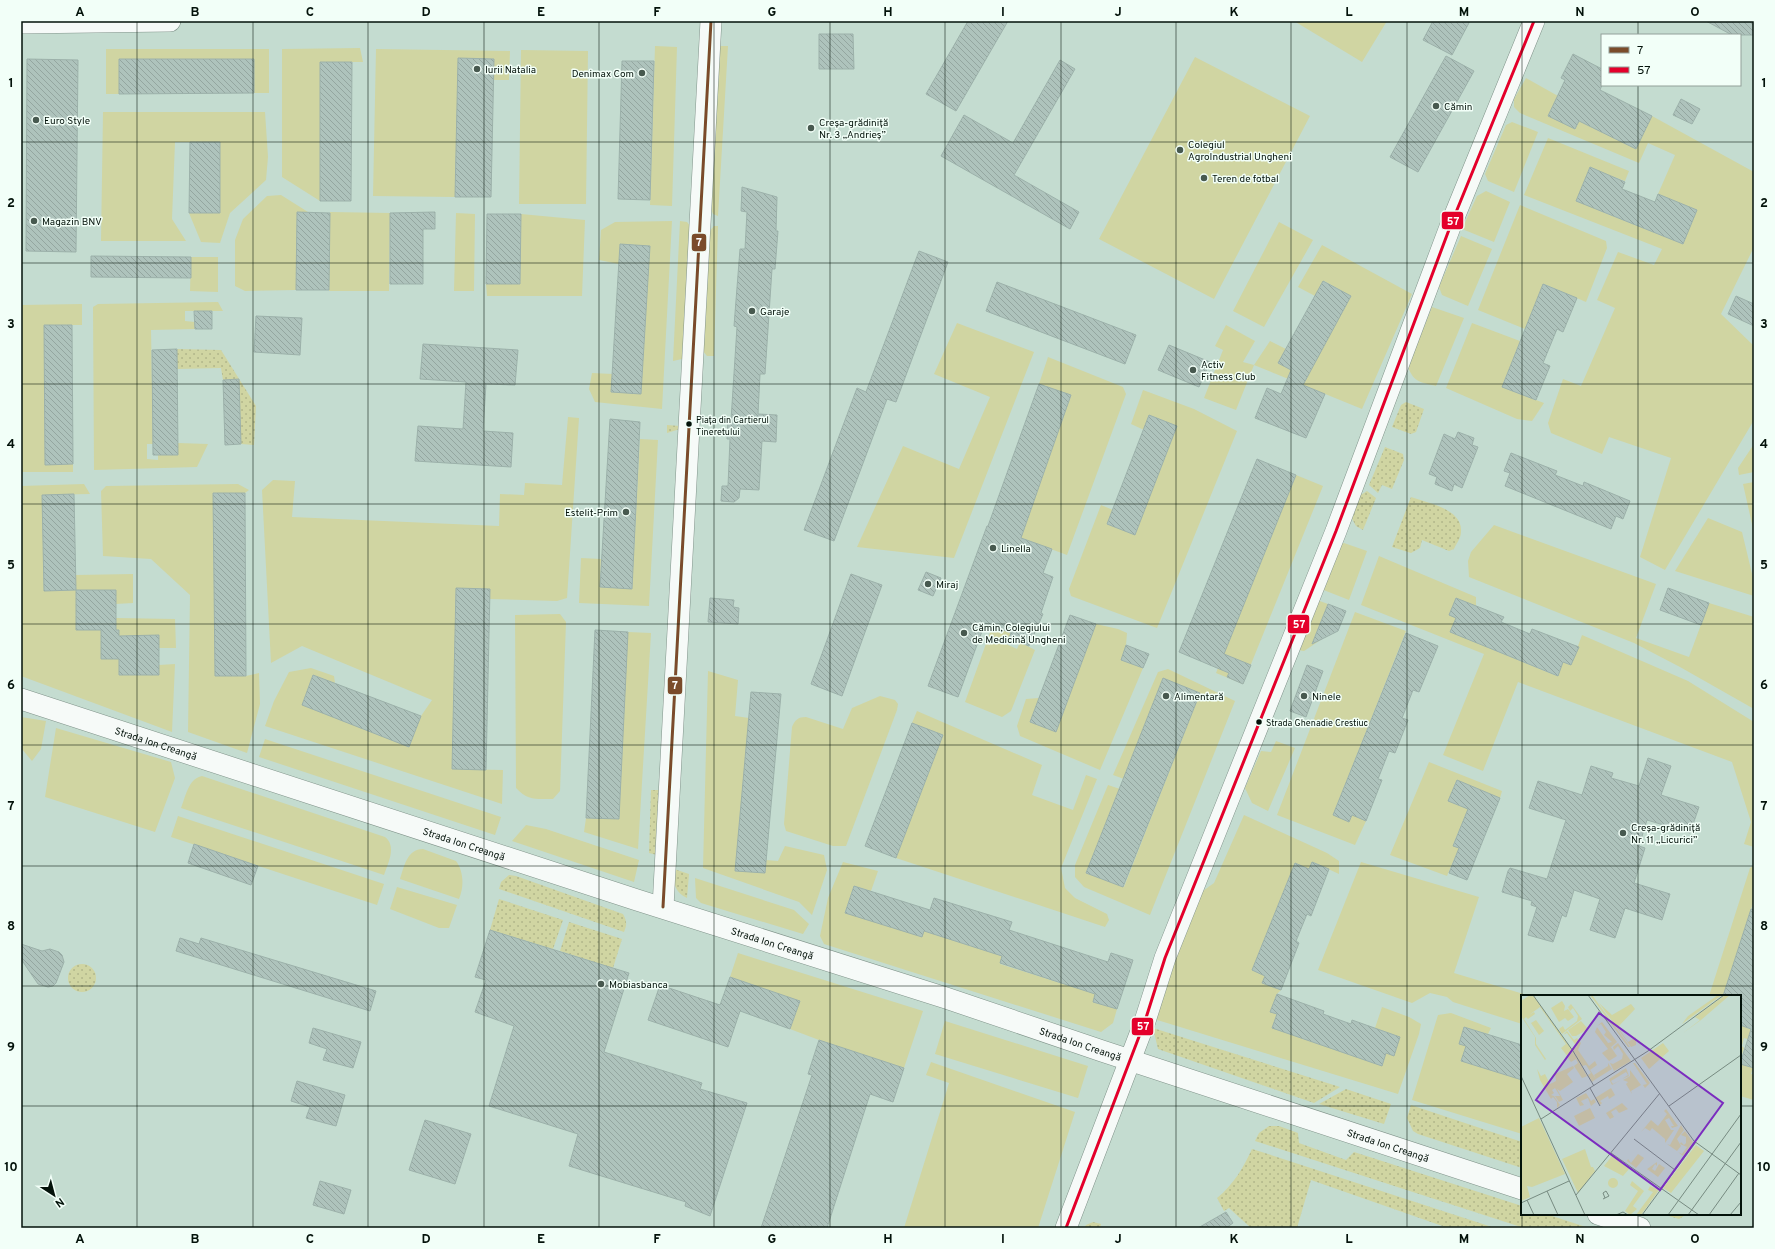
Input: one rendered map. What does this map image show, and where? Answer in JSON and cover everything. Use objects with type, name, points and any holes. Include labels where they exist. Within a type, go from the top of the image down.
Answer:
[{"type":"street","points":[[21,22],[170,21]]},
{"type":"street","points":[[663,907],[711,21]]},
{"type":"street","points":[[1066,1228],[1130,1060],[1165,958],[1334,537],[1450,227],[1534,21]]},
{"type":"street","name":"Strada Ion Creangă","points":[[21,699],[946,998],[1521,1189]]},
{"type":"street","points":[[1601,1215],[1640,1228]]},
{"type":"green space","points":[[1294,21],[1387,21],[1362,62]]},
{"type":"green space","points":[[655,46],[677,47],[672,206],[650,205]]},
{"type":"green space","points":[[719,46],[728,46],[718,216],[713,214],[710,207]]},
{"type":"green space","points":[[360,48],[363,62],[320,62],[320,201],[282,177],[282,49]]},
{"type":"green space","points":[[106,49],[269,49],[269,93],[254,93],[254,59],[119,59],[119,94],[106,94]]},
{"type":"green space","points":[[376,49],[510,51],[509,80],[493,80],[493,59],[458,58],[455,197],[373,196]]},
{"type":"green space","points":[[521,50],[588,51],[586,204],[519,204]]},
{"type":"green space","name":"Teren de fotbal","points":[[1195,57],[1310,116],[1214,299],[1099,239]]},
{"type":"green space","points":[[1526,78],[1558,96],[1548,116],[1575,129],[1579,121],[1636,149],[1652,116],[1754,172],[1754,249],[1721,314],[1754,346],[1754,420],[1665,570],[1640,557],[1671,458],[1609,437],[1602,454],[1551,433],[1548,423],[1563,379],[1581,386],[1615,308],[1597,300],[1618,252],[1654,265],[1662,249],[1524,195],[1548,138],[1629,171],[1625,181],[1614,177],[1612,181],[1599,176],[1601,172],[1590,167],[1576,201],[1587,205],[1589,201],[1600,211],[1683,244],[1697,210],[1658,194],[1675,155],[1648,143],[1639,163],[1520,113],[1514,107],[1514,99]]},
{"type":"green space","points":[[103,112],[265,112],[268,157],[266,180],[230,213],[220,243],[201,242],[189,213],[220,213],[220,142],[175,142],[172,219],[186,241],[101,241]]},
{"type":"green space","points":[[1512,122],[1538,132],[1514,192],[1488,181],[1485,174],[1506,125]]},
{"type":"green space","points":[[1486,191],[1510,202],[1494,242],[1462,229],[1477,196]]},
{"type":"green space","points":[[281,195],[308,212],[297,212],[296,290],[245,291],[235,286],[235,240],[243,219],[267,196]]},
{"type":"green space","points":[[1520,205],[1606,241],[1607,248],[1586,302],[1544,284],[1525,329],[1478,310]]},
{"type":"green space","points":[[330,212],[390,213],[389,291],[329,291]]},
{"type":"green space","points":[[456,213],[475,214],[474,291],[454,291]]},
{"type":"green space","points":[[521,214],[585,220],[582,296],[487,296],[486,284],[520,284]]},
{"type":"green space","points":[[672,221],[662,409],[595,402],[589,389],[592,373],[613,374],[612,392],[641,394],[650,246],[621,244],[619,264],[599,260],[601,230],[615,222]]},
{"type":"green space","points":[[680,221],[687,222],[691,227],[682,359],[673,361]]},
{"type":"green space","points":[[1279,222],[1313,240],[1264,327],[1233,311]]},
{"type":"green space","points":[[714,226],[718,226],[714,356],[707,356],[702,350],[709,232]]},
{"type":"green space","points":[[1461,236],[1492,249],[1468,306],[1442,295],[1439,287]]},
{"type":"green space","points":[[1322,245],[1412,294],[1362,409],[1254,365],[1270,341],[1286,349],[1278,363],[1306,378],[1351,296],[1324,281],[1315,296],[1298,287]]},
{"type":"green space","points":[[191,257],[218,257],[218,292],[190,291]]},
{"type":"green space","points":[[218,302],[223,311],[185,311],[185,321],[195,322],[195,329],[151,330],[153,444],[147,444],[147,459],[158,460],[158,455],[178,455],[178,443],[208,444],[197,467],[94,470],[93,307],[98,304]]},
{"type":"green space","points":[[82,304],[82,325],[44,325],[45,464],[73,464],[73,472],[21,472],[21,305]]},
{"type":"green space","points":[[1432,307],[1464,318],[1436,386],[1416,379],[1408,367]]},
{"type":"green space","points":[[957,323],[1034,352],[954,558],[857,547],[903,446],[959,469],[990,397],[934,374]]},
{"type":"green space","points":[[1472,323],[1520,341],[1512,363],[1511,378],[1506,376],[1502,387],[1544,403],[1532,421],[1517,419],[1446,388]]},
{"type":"green space","points":[[1226,325],[1255,341],[1243,362],[1254,365],[1236,410],[1204,398],[1223,350],[1215,346]]},
{"type":"green space","points":[[177,349],[221,350],[256,406],[254,445],[241,444],[239,380],[223,380],[221,368],[177,369]]},
{"type":"green space","points":[[1048,357],[1123,387],[1126,394],[1067,555],[1021,538],[1071,395],[1039,384]]},
{"type":"green space","points":[[1143,390],[1194,409],[1237,431],[1157,628],[1071,596],[1069,589],[1101,505],[1113,510],[1107,524],[1135,535],[1177,426],[1149,415],[1144,430],[1131,424]]},
{"type":"green space","points":[[1406,402],[1424,409],[1416,432],[1411,434],[1392,427],[1401,405]]},
{"type":"green space","points":[[568,417],[579,418],[567,598],[557,601],[489,599],[489,589],[456,588],[452,769],[503,770],[502,804],[265,726],[274,701],[289,672],[311,668],[334,676],[335,683],[313,675],[302,705],[409,747],[421,716],[432,700],[302,646],[271,663],[262,490],[273,480],[295,481],[292,517],[499,526],[500,494],[524,495],[525,483],[562,485]]},
{"type":"green space","points":[[667,425],[680,426],[680,429],[667,433]]},
{"type":"green space","points":[[640,439],[658,440],[649,606],[579,603],[581,558],[601,559],[600,587],[632,589]]},
{"type":"green space","points":[[1754,444],[1754,472],[1739,475],[1738,468]]},
{"type":"green space","points":[[1385,447],[1403,454],[1404,460],[1392,489],[1382,485],[1378,493],[1369,485]]},
{"type":"green space","points":[[1296,475],[1323,486],[1243,684],[1216,673]]},
{"type":"green space","points":[[1754,482],[1754,533],[1743,484]]},
{"type":"green space","points":[[84,484],[90,494],[42,495],[44,591],[76,590],[75,575],[133,574],[133,603],[115,604],[115,590],[76,591],[76,630],[101,630],[119,659],[119,675],[159,675],[159,665],[175,664],[172,732],[21,676],[21,486]]},
{"type":"green space","points":[[238,484],[249,490],[245,493],[213,493],[215,676],[246,676],[259,673],[260,704],[247,753],[188,732],[190,595],[151,559],[103,556],[101,491],[106,486]]},
{"type":"green space","points":[[1367,491],[1376,498],[1363,530],[1356,526],[1350,515],[1356,498]]},
{"type":"green space","points":[[1411,497],[1443,508],[1451,512],[1456,518],[1460,524],[1461,534],[1454,549],[1449,551],[1422,540],[1420,548],[1411,553],[1392,547]]},
{"type":"green space","points":[[1708,518],[1742,532],[1754,582],[1754,596],[1675,571]]},
{"type":"green space","points":[[1494,525],[1656,584],[1636,638],[1689,657],[1709,603],[1754,617],[1754,709],[1634,643],[1469,577],[1468,561],[1471,552]]},
{"type":"green space","points":[[1344,543],[1367,551],[1349,600],[1321,589],[1337,546]]},
{"type":"green space","points":[[1379,556],[1476,597],[1476,606],[1456,598],[1449,615],[1456,618],[1450,632],[1557,676],[1563,662],[1571,665],[1582,635],[1688,681],[1754,722],[1754,847],[1744,844],[1751,822],[1732,762],[1518,682],[1483,771],[1443,755],[1484,654],[1361,605]]},
{"type":"green space","points":[[1005,591],[1004,630],[1011,633],[1006,644],[1017,649],[1020,642],[1035,650],[1011,711],[1002,717],[965,702]]},
{"type":"green space","points":[[1317,600],[1328,604],[1315,636],[1322,639],[1304,651],[1297,650]]},
{"type":"green space","points":[[1355,612],[1406,631],[1333,815],[1349,821],[1352,815],[1366,821],[1355,845],[1277,815]]},
{"type":"green space","points":[[560,614],[566,622],[560,791],[553,799],[533,798],[525,795],[516,788],[515,615]]},
{"type":"green space","points":[[116,618],[175,619],[176,648],[159,648],[159,635],[119,636],[119,630],[116,630]]},
{"type":"green space","points":[[1096,624],[1118,629],[1127,633],[1126,645],[1121,660],[1143,668],[1100,770],[1020,736],[1017,726],[1026,699],[1039,698],[1030,722],[1056,731]]},
{"type":"green space","points":[[628,632],[651,633],[638,849],[584,832],[586,818],[619,819]]},
{"type":"green space","points":[[1168,669],[1235,701],[1150,915],[1084,887],[1075,877],[1075,865],[1108,785],[1120,789],[1086,873],[1124,887],[1200,693],[1163,678],[1124,779],[1113,775],[1158,672]]},
{"type":"green space","points":[[708,671],[738,680],[735,716],[749,718],[735,870],[765,873],[766,860],[778,861],[785,846],[824,855],[827,870],[812,915],[799,902],[703,868]]},
{"type":"green space","points":[[880,696],[895,700],[898,704],[897,710],[846,846],[833,846],[786,831],[784,824],[792,727],[794,722],[799,718],[806,717],[843,729],[852,708]]},
{"type":"green space","points":[[917,711],[1042,765],[1032,795],[1073,810],[1086,775],[1097,779],[1061,868],[1065,888],[1075,898],[1107,914],[1109,920],[1105,927],[896,858],[943,735],[912,723]]},
{"type":"green space","points":[[21,717],[46,721],[41,749],[32,761],[21,748]]},
{"type":"green space","points":[[56,728],[171,762],[175,778],[155,832],[45,797]]},
{"type":"green space","points":[[265,739],[501,817],[495,835],[259,757]]},
{"type":"green space","points":[[1276,741],[1295,748],[1268,811],[1252,803],[1245,788],[1261,751],[1271,752]]},
{"type":"green space","points":[[1429,762],[1502,791],[1500,798],[1457,780],[1448,801],[1468,809],[1453,845],[1459,848],[1447,876],[1390,855]]},
{"type":"green space","points":[[202,776],[385,837],[389,841],[391,850],[384,875],[181,808],[191,784],[197,778]]},
{"type":"green space","points":[[651,790],[659,790],[657,855],[649,853]]},
{"type":"green space","points":[[1244,815],[1327,853],[1339,861],[1339,874],[1313,862],[1309,869],[1295,863],[1252,970],[1265,976],[1263,983],[1281,990],[1277,994],[1271,1012],[1277,1014],[1272,1028],[1382,1066],[1386,1053],[1394,1055],[1400,1037],[1375,1028],[1382,1007],[1409,1017],[1421,1024],[1419,1034],[1398,1094],[1154,1019],[1200,893],[1214,883]]},
{"type":"green space","points":[[178,816],[384,884],[377,905],[171,837]]},
{"type":"green space","points":[[526,825],[546,829],[639,860],[634,882],[512,841]]},
{"type":"green space","points":[[423,849],[456,861],[459,865],[462,875],[462,890],[459,899],[400,879],[410,855],[413,852]]},
{"type":"green space","points":[[843,862],[878,871],[871,891],[854,886],[845,912],[924,931],[1002,956],[1000,964],[1076,988],[1098,985],[1093,1002],[1117,1009],[1113,1023],[1101,1032],[824,944],[820,936],[828,898]]},
{"type":"green space","points":[[1361,862],[1479,897],[1454,973],[1527,995],[1521,995],[1521,1024],[1453,1002],[1447,997],[1430,993],[1412,1003],[1318,970]]},
{"type":"green space","points":[[1754,865],[1754,900],[1723,995],[1709,995],[1750,868]]},
{"type":"green space","points":[[674,869],[689,874],[687,898],[679,893],[675,886]]},
{"type":"green space","points":[[509,875],[516,876],[623,914],[626,923],[624,932],[499,889],[501,882]]},
{"type":"green space","points":[[695,878],[794,910],[809,924],[803,934],[701,903],[696,898]]},
{"type":"green space","points":[[397,887],[457,905],[449,928],[439,928],[390,909]]},
{"type":"green space","points":[[499,899],[563,920],[553,949],[490,930]]},
{"type":"green space","points":[[569,922],[622,939],[613,968],[560,951]]},
{"type":"green space","points":[[738,953],[923,1011],[904,1068],[790,1029],[800,1001],[730,977]]},
{"type":"green space","points":[[82,964],[92,968],[96,978],[92,988],[82,992],[72,988],[68,978],[72,968]]},
{"type":"green space","points":[[1451,1013],[1491,1028],[1488,1034],[1464,1027],[1459,1044],[1466,1046],[1461,1061],[1521,1080],[1521,1134],[1412,1100],[1438,1015]]},
{"type":"green space","points":[[945,1021],[1088,1066],[1078,1098],[935,1054]]},
{"type":"green space","points":[[1741,1025],[1750,1029],[1754,1037],[1754,1041],[1744,1038],[1742,1046],[1744,1048],[1741,1058]]},
{"type":"green space","points":[[1153,1028],[1340,1087],[1314,1103],[1158,1049]]},
{"type":"green space","points":[[931,1062],[1075,1112],[1038,1228],[904,1228],[949,1083],[926,1075]]},
{"type":"green space","points":[[1741,1064],[1753,1068],[1751,1074],[1754,1075],[1754,1100],[1741,1096]]},
{"type":"green space","points":[[1346,1089],[1391,1104],[1384,1124],[1319,1104]]},
{"type":"green space","points":[[1411,1105],[1521,1142],[1521,1168],[1418,1134],[1413,1131],[1407,1118]]},
{"type":"green space","points":[[1269,1126],[1279,1126],[1298,1133],[1299,1143],[1346,1160],[1354,1152],[1521,1206],[1521,1215],[1549,1215],[1589,1228],[1524,1228],[1255,1141],[1259,1133]]},
{"type":"green space","points":[[1252,1149],[1495,1228],[1448,1228],[1311,1180],[1297,1228],[1251,1228],[1229,1208],[1224,1211],[1217,1198],[1238,1175]]},
{"type":"green space","points":[[1665,1215],[1685,1215],[1679,1219]]},
{"type":"green space","points":[[1093,1222],[1101,1224],[1100,1228],[1084,1228],[1086,1225]]},
{"type":"building","points":[[968,21],[1008,21],[956,111],[926,94]]},
{"type":"building","points":[[1433,21],[1470,21],[1452,55],[1423,40]]},
{"type":"building","points":[[1706,21],[1754,21],[1754,35],[1730,34]]},
{"type":"building","points":[[819,34],[853,34],[854,69],[819,69]]},
{"type":"building","points":[[1573,54],[1601,68],[1602,86],[1600,90],[1652,116],[1636,149],[1579,121],[1575,129],[1548,116],[1565,80],[1561,78]]},
{"type":"building","name":"Cămin","points":[[1446,56],[1474,71],[1418,172],[1390,157]]},
{"type":"building","points":[[458,58],[494,59],[491,197],[455,197]]},
{"type":"building","points":[[27,59],[78,60],[76,252],[26,251]]},
{"type":"building","points":[[119,59],[254,59],[254,93],[119,94]]},
{"type":"building","points":[[1060,60],[1075,69],[1014,175],[1079,212],[1070,229],[941,156],[964,115],[1013,143]]},
{"type":"building","points":[[622,61],[654,61],[650,200],[618,199]]},
{"type":"building","points":[[320,62],[352,62],[351,201],[320,201]]},
{"type":"building","points":[[1681,99],[1700,109],[1692,124],[1673,115]]},
{"type":"building","points":[[190,142],[220,142],[220,213],[189,213]]},
{"type":"building","points":[[1590,167],[1625,182],[1622,189],[1655,202],[1658,194],[1697,210],[1683,244],[1576,201]]},
{"type":"building","points":[[742,187],[777,197],[776,231],[778,231],[775,269],[772,269],[765,374],[760,374],[758,414],[777,415],[776,442],[762,441],[759,490],[740,489],[739,498],[734,502],[721,501],[722,486],[728,486],[730,439],[727,439],[728,420],[731,420],[737,327],[734,326],[740,249],[745,249],[747,212],[741,211]]},
{"type":"building","points":[[297,212],[330,213],[329,290],[296,290]]},
{"type":"building","points":[[435,212],[435,229],[423,229],[423,284],[390,284],[390,213]]},
{"type":"building","points":[[487,214],[521,214],[520,284],[486,284]]},
{"type":"building","points":[[620,244],[650,246],[641,394],[611,392]]},
{"type":"building","points":[[919,251],[948,262],[896,402],[887,399],[834,541],[804,530],[857,388],[866,392]]},
{"type":"building","points":[[91,256],[191,257],[191,278],[91,277]]},
{"type":"building","points":[[1323,281],[1351,296],[1303,385],[1325,394],[1306,438],[1255,418],[1267,388],[1281,394],[1291,370],[1278,363]]},
{"type":"building","points":[[997,282],[1136,335],[1125,364],[986,311]]},
{"type":"building","points":[[1543,284],[1577,298],[1563,332],[1557,329],[1543,363],[1550,366],[1536,400],[1502,387]]},
{"type":"building","points":[[1736,296],[1754,304],[1754,326],[1728,314]]},
{"type":"building","points":[[194,311],[212,311],[212,329],[195,329]]},
{"type":"building","points":[[256,316],[302,318],[300,355],[254,352]]},
{"type":"building","points":[[44,325],[72,325],[73,464],[45,465]]},
{"type":"building","points":[[423,344],[518,350],[515,385],[486,384],[483,431],[513,433],[511,467],[415,461],[418,426],[463,429],[466,382],[420,379]]},
{"type":"building","points":[[1169,345],[1210,362],[1199,387],[1158,370]]},
{"type":"building","points":[[177,349],[178,455],[153,455],[152,350]]},
{"type":"building","points":[[239,379],[241,444],[225,445],[223,380]]},
{"type":"building","points":[[1039,384],[1071,395],[1021,538],[1052,549],[1043,573],[1053,577],[1041,613],[1043,614],[1029,646],[1009,638],[1011,633],[985,623],[958,697],[928,686]]},
{"type":"building","points":[[1149,415],[1177,426],[1135,535],[1107,524]]},
{"type":"building","points":[[610,419],[640,422],[632,589],[600,587]]},
{"type":"building","points":[[1458,432],[1474,438],[1472,445],[1478,447],[1462,488],[1454,484],[1452,491],[1435,484],[1437,477],[1429,474],[1444,434],[1455,439]]},
{"type":"building","points":[[1511,453],[1557,471],[1555,475],[1583,486],[1584,482],[1630,501],[1623,519],[1616,516],[1611,529],[1505,486],[1510,473],[1504,471]]},
{"type":"building","points":[[1257,459],[1296,475],[1224,654],[1251,665],[1243,684],[1227,677],[1229,673],[1179,652]]},
{"type":"building","points":[[213,493],[245,493],[246,676],[215,676]]},
{"type":"building","points":[[74,494],[76,590],[44,591],[42,495]]},
{"type":"building","points":[[926,572],[941,578],[933,596],[918,590]]},
{"type":"building","points":[[851,574],[882,585],[842,696],[811,684]]},
{"type":"building","points":[[456,588],[490,589],[486,770],[452,769]]},
{"type":"building","points":[[1668,588],[1709,603],[1701,625],[1660,610]]},
{"type":"building","points":[[76,590],[116,590],[116,630],[119,630],[119,636],[159,635],[159,675],[119,675],[119,659],[101,659],[101,630],[76,630]]},
{"type":"building","points":[[710,598],[734,600],[733,607],[739,608],[738,624],[708,622]]},
{"type":"building","points":[[1456,598],[1504,617],[1501,622],[1530,634],[1532,629],[1579,647],[1571,665],[1563,662],[1558,676],[1450,632],[1456,618],[1449,615]]},
{"type":"building","points":[[1328,604],[1346,611],[1338,631],[1312,644]]},
{"type":"building","points":[[1070,615],[1096,624],[1056,732],[1030,722]]},
{"type":"building","points":[[595,630],[628,632],[619,819],[586,818]]},
{"type":"building","points":[[1406,633],[1438,646],[1419,692],[1413,690],[1402,718],[1408,720],[1395,753],[1389,751],[1378,779],[1382,780],[1366,821],[1352,815],[1349,822],[1333,815]]},
{"type":"building","points":[[1126,645],[1149,654],[1143,668],[1121,660]]},
{"type":"building","points":[[1307,665],[1323,671],[1306,717],[1290,711]]},
{"type":"building","points":[[313,675],[421,716],[409,747],[302,705]]},
{"type":"building","points":[[1163,678],[1200,693],[1123,887],[1086,873]]},
{"type":"building","points":[[751,692],[781,694],[765,873],[735,871]]},
{"type":"building","points":[[912,723],[943,735],[896,858],[865,846]]},
{"type":"building","points":[[1648,758],[1671,766],[1661,795],[1699,807],[1690,833],[1647,820],[1639,846],[1645,848],[1634,883],[1670,894],[1662,920],[1625,908],[1615,938],[1590,930],[1600,899],[1574,890],[1566,917],[1562,915],[1553,942],[1528,935],[1537,907],[1531,905],[1532,901],[1502,892],[1508,871],[1510,868],[1547,879],[1566,820],[1529,808],[1538,781],[1582,795],[1591,766],[1613,773],[1611,778],[1639,786]]},
{"type":"building","points":[[1457,780],[1500,798],[1467,880],[1449,873],[1459,848],[1453,846],[1468,809],[1448,801]]},
{"type":"building","points":[[194,844],[258,866],[251,885],[188,863]]},
{"type":"building","points":[[1312,862],[1329,869],[1311,916],[1307,914],[1296,941],[1299,943],[1281,990],[1262,983],[1265,976],[1252,970],[1295,863],[1309,869]]},
{"type":"building","points":[[854,886],[930,910],[934,898],[1012,922],[1009,930],[1108,962],[1111,953],[1133,960],[1117,1009],[1093,1002],[1095,994],[1000,963],[1002,956],[924,931],[922,937],[845,913]]},
{"type":"building","points":[[1751,909],[1754,910],[1754,1068],[1741,1064],[1751,1029],[1741,1025],[1741,995],[1723,995]]},
{"type":"building","points":[[490,930],[629,973],[604,1052],[702,1083],[700,1089],[747,1103],[710,1216],[685,1206],[686,1202],[569,1166],[578,1134],[489,1106],[514,1026],[475,1012],[486,980],[475,977]]},
{"type":"building","points":[[180,938],[199,944],[201,938],[376,991],[370,1011],[176,951]]},
{"type":"building","points":[[21,944],[42,951],[50,949],[59,952],[62,955],[64,962],[56,983],[53,986],[48,987],[38,984],[21,959]]},
{"type":"building","points":[[730,977],[800,1001],[790,1029],[740,1011],[728,1047],[648,1020],[660,985],[720,1005]]},
{"type":"building","points":[[1277,994],[1324,1011],[1323,1014],[1351,1024],[1352,1020],[1400,1037],[1394,1056],[1386,1053],[1382,1066],[1272,1028],[1277,1014],[1270,1012]]},
{"type":"building","points":[[1464,1027],[1521,1045],[1521,1080],[1461,1061],[1466,1046],[1459,1044]]},
{"type":"building","points":[[313,1028],[361,1042],[353,1068],[323,1060],[327,1049],[309,1043]]},
{"type":"building","points":[[819,1040],[904,1068],[893,1102],[870,1094],[827,1228],[761,1228],[812,1075],[808,1074]]},
{"type":"building","points":[[297,1081],[345,1095],[336,1126],[306,1118],[310,1107],[291,1101]]},
{"type":"building","points":[[425,1120],[471,1134],[455,1184],[409,1170]]},
{"type":"building","points":[[320,1181],[351,1190],[344,1214],[313,1205]]},
{"type":"building","points":[[1226,1212],[1233,1223],[1226,1228],[1198,1228]]},
{"type":"transit line","name":"7","points":[[663,907],[711,21]]},
{"type":"transit line","name":"57","points":[[1066,1228],[1145,1021],[1165,958],[1336,531],[1450,227],[1534,21]]},
{"type":"place","name":"Iurii Natalia","points":[[477,69]]},
{"type":"place","name":"Denimax Com","points":[[642,73]]},
{"type":"place","name":"Cămin","points":[[1436,106]]},
{"type":"place","name":"Euro Style","points":[[36,120]]},
{"type":"place","name":"Creșa-grădiniță Nr. 3 „Andrieș”","points":[[811,128]]},
{"type":"place","name":"Colegiul AgroIndustrial Ungheni","points":[[1180,150]]},
{"type":"place","name":"Teren de fotbal","points":[[1204,178]]},
{"type":"place","name":"Magazin BNV","points":[[34,221]]},
{"type":"place","name":"Garaje","points":[[752,311]]},
{"type":"place","name":"Activ Fitness Club","points":[[1193,370]]},
{"type":"place","name":"Piața din Cartierul Tineretului","points":[[689,424]]},
{"type":"place","name":"Estelit-Prim","points":[[626,512]]},
{"type":"place","name":"Linella","points":[[993,548]]},
{"type":"place","name":"Miraj","points":[[928,584]]},
{"type":"place","name":"Cămin, Colegiului de Medicină Ungheni","points":[[964,633]]},
{"type":"place","name":"Alimentară","points":[[1166,696]]},
{"type":"place","name":"Ninele","points":[[1304,696]]},
{"type":"place","name":"Strada Ghenadie Crestiuc","points":[[1259,722]]},
{"type":"place","name":"Creșa-grădiniță Nr. 11 „Licurici”","points":[[1623,833]]},
{"type":"place","name":"Mobiasbanca","points":[[601,984]]}]
